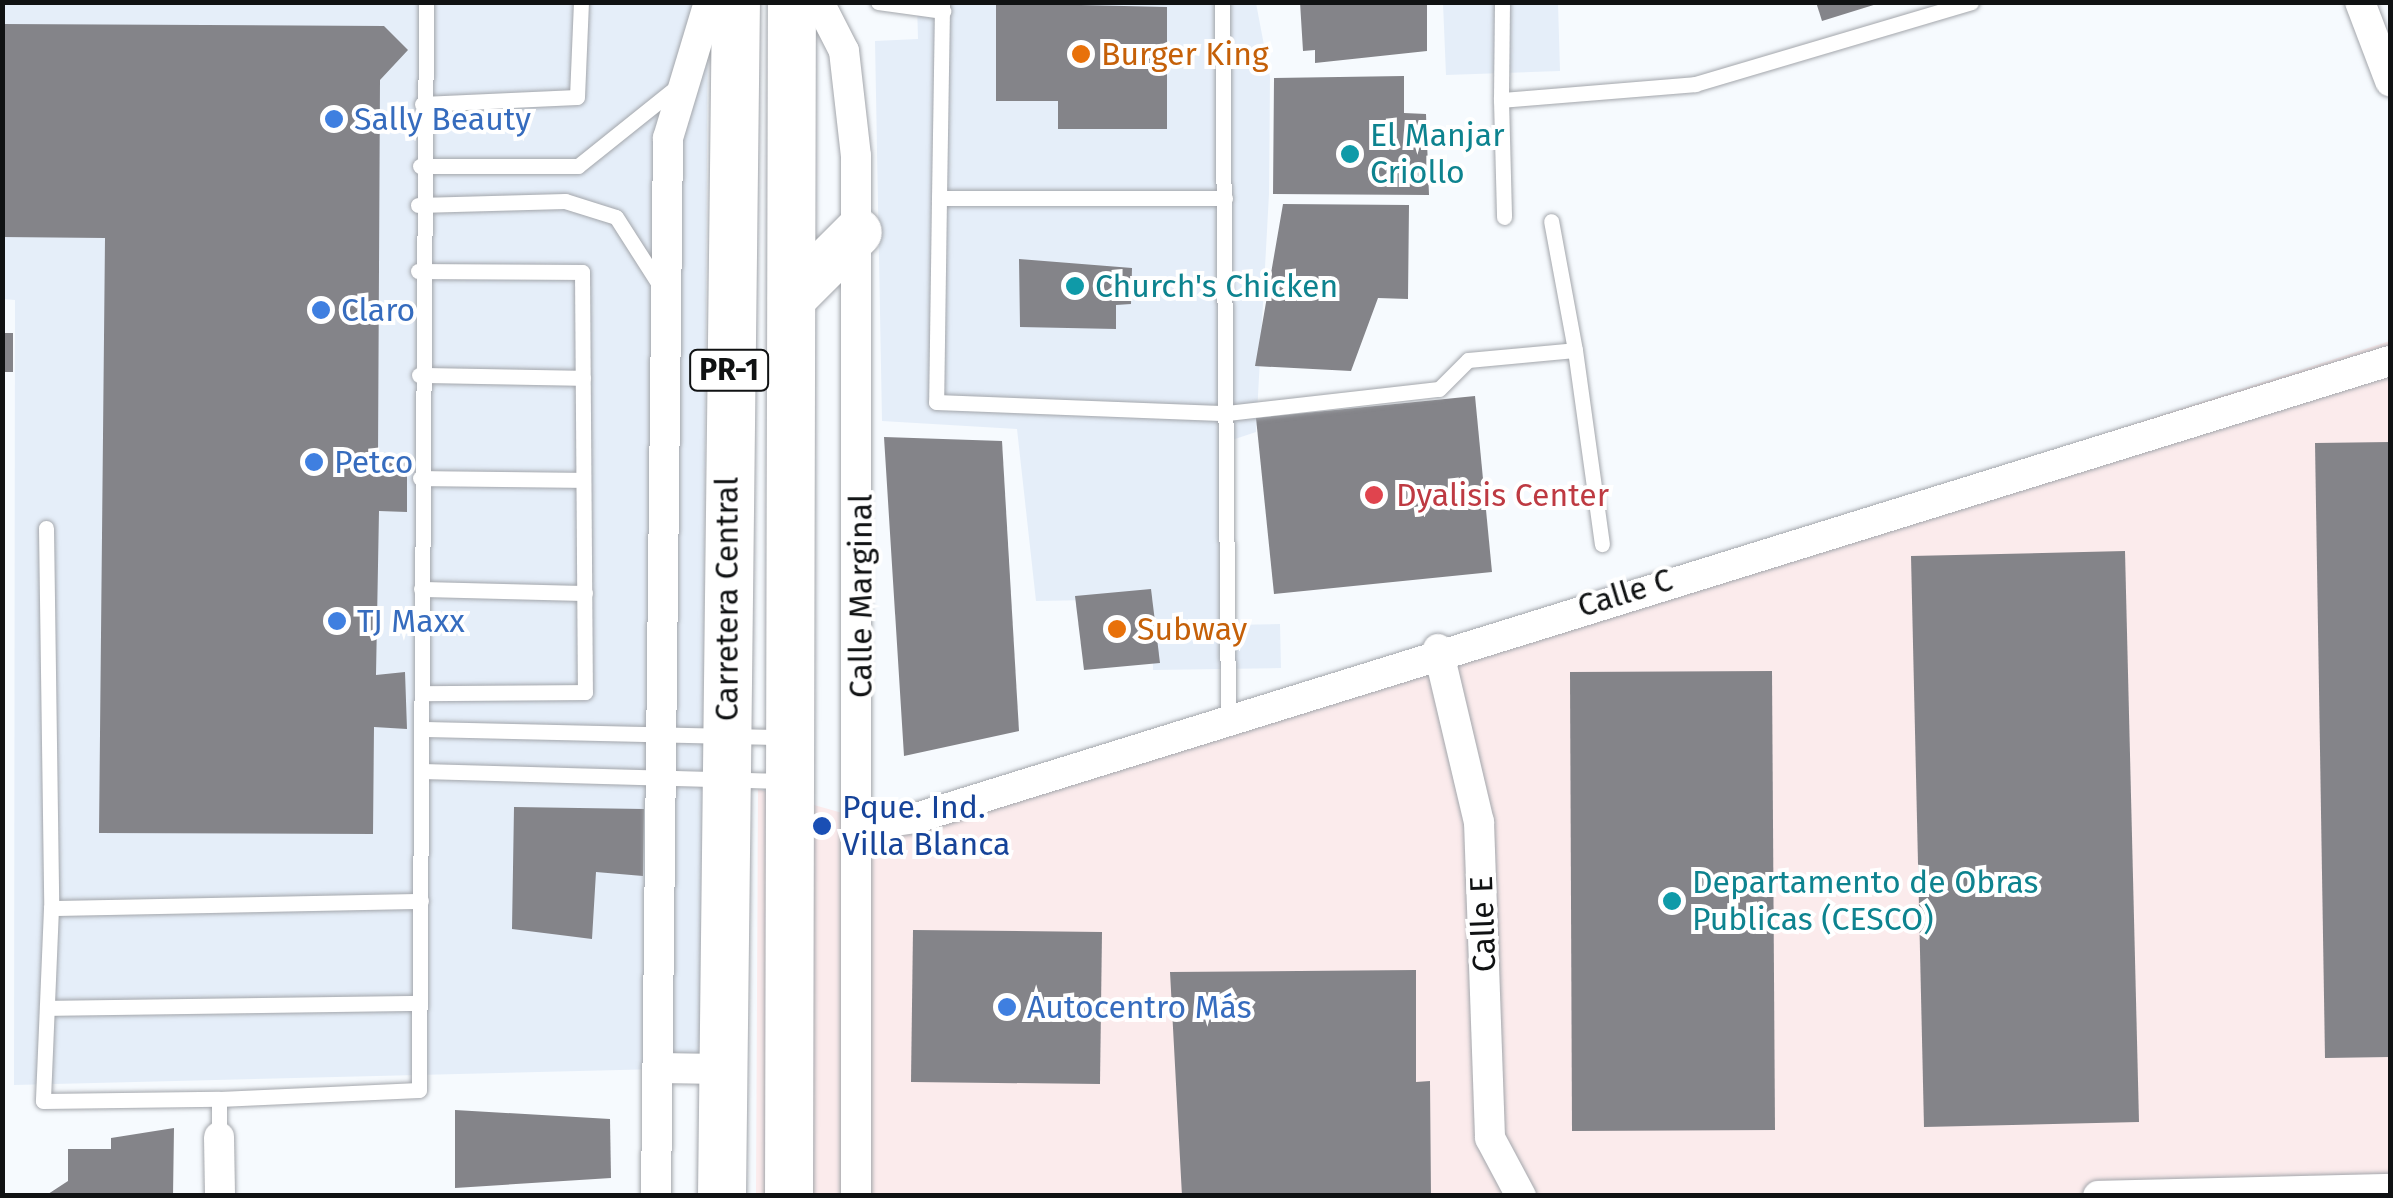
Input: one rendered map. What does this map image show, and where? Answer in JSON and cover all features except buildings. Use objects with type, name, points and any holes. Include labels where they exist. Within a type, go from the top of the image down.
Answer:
[{"type":"main road","name":"Carretera Central","points":[[722,1196],[736,2]]},
{"type":"main road","name":"Carretera Central","points":[[789,1196],[792,2]]},
{"type":"main road","points":[[792,298],[858,232]]},
{"type":"street","points":[[656,1196],[668,138],[709,2]]},
{"type":"street","name":"Calle Marginal","points":[[819,2],[851,83],[858,232],[860,826],[856,1196]]},
{"type":"street","points":[[2360,2],[2390,81]]},
{"type":"street","name":"Calle C","points":[[860,826],[916,818],[1438,649],[2390,361]]},
{"type":"street","name":"Calle E","points":[[1438,649],[1479,822],[1490,1138],[1521,1196]]},
{"type":"street","points":[[658,1068],[722,1068]]},
{"type":"street","points":[[219,1137],[220,1196]]},
{"type":"street","points":[[2098,1196],[2390,1189]]},
{"type":"lane","points":[[46,528],[51,908],[42,1101],[220,1099],[419,1090],[425,729],[420,589],[418,205],[426,2]]},
{"type":"lane","points":[[422,104],[578,97],[580,2]]},
{"type":"lane","points":[[878,2],[942,7],[936,402],[1227,413],[1439,388],[1468,360],[1575,350]]},
{"type":"lane","points":[[1222,2],[1228,718]]},
{"type":"lane","points":[[1502,2],[1504,216]]},
{"type":"lane","points":[[1501,100],[1695,84],[1970,2]]},
{"type":"lane","points":[[420,166],[578,166],[686,80]]},
{"type":"lane","points":[[940,198],[1226,198]]},
{"type":"lane","points":[[418,205],[565,200],[616,217],[666,294]]},
{"type":"lane","points":[[1551,220],[1575,350],[1602,544]]},
{"type":"lane","points":[[418,271],[582,272],[584,692],[424,693]]},
{"type":"lane","points":[[419,375],[583,378]]},
{"type":"lane","points":[[420,478],[582,480]]},
{"type":"lane","points":[[420,589],[584,593]]},
{"type":"lane","points":[[425,729],[659,734],[725,758],[792,759]]},
{"type":"lane","points":[[422,771],[660,779],[725,758],[792,759]]},
{"type":"lane","points":[[51,908],[421,901]]},
{"type":"lane","points":[[47,1008],[420,1003]]},
{"type":"lane","points":[[219,1137],[220,1099]]},
{"type":"shaded area","points":[[3,3],[708,3],[701,1068],[14,1085],[15,300],[3,299]]},
{"type":"shaded area","points":[[917,3],[1256,3],[1270,77],[1269,194],[1256,432],[1229,441],[1232,625],[1280,624],[1281,668],[1153,670],[1152,599],[1036,601],[1017,429],[882,421],[875,41],[918,39]]},
{"type":"shaded area","points":[[1443,3],[1558,3],[1560,71],[1446,75]]},
{"type":"shaded area","points":[[2390,341],[2390,1195],[756,1196],[758,789],[867,820],[1087,763]]},
{"type":"place","name":"Burger King","points":[[1081,54]]},
{"type":"place","name":"Sally Beauty","points":[[334,119]]},
{"type":"place","name":"El Manjar Criollo","points":[[1350,154]]},
{"type":"place","name":"Church's Chicken","points":[[1075,286]]},
{"type":"place","name":"Claro","points":[[321,310]]},
{"type":"place","name":"Petco","points":[[314,462]]},
{"type":"place","name":"Dyalisis Center","points":[[1374,495]]},
{"type":"place","name":"TJ Maxx","points":[[337,621]]},
{"type":"place","name":"Subway","points":[[1117,629]]},
{"type":"place","name":"Pque. Ind. Villa Blanca","points":[[822,826]]},
{"type":"place","name":"Departamento de Obras Publicas (CESCO)","points":[[1672,901]]},
{"type":"place","name":"Autocentro Más","points":[[1007,1007]]}]
